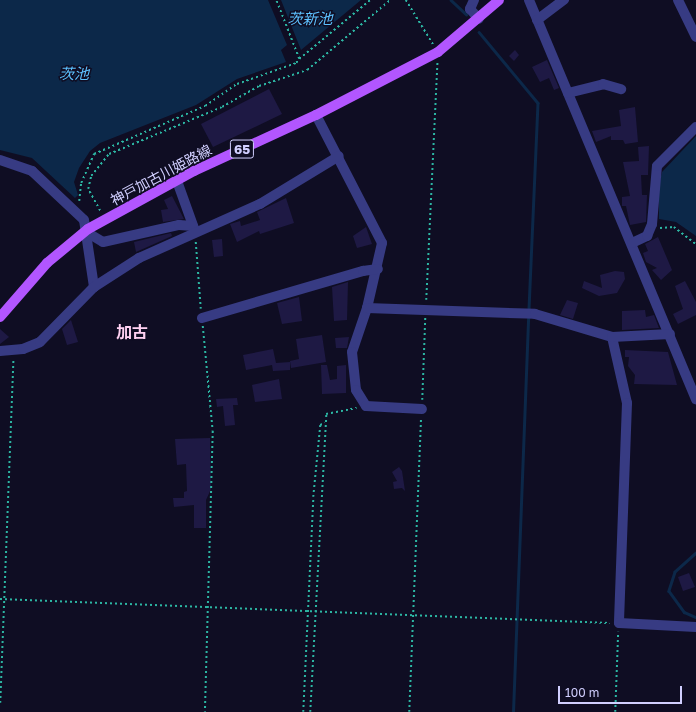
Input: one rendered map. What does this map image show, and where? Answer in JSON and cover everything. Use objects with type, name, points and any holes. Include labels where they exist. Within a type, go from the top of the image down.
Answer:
[{"type":"main road","name":"神戸加古川姫路線","points":[[0,317],[47,263],[88,231],[177,181],[316,115],[438,52],[479,19],[499,0]]},
{"type":"street","points":[[474,0],[470,9],[479,19]]},
{"type":"street","points":[[529,0],[696,398]]},
{"type":"street","points":[[538,20],[564,0]]},
{"type":"street","points":[[678,0],[696,37]]},
{"type":"street","points":[[568,93],[603,84],[621,89]]},
{"type":"street","points":[[316,115],[339,156],[382,243],[378,269],[352,352],[356,390],[366,406],[422,409]]},
{"type":"street","points":[[632,243],[647,236],[650,229],[657,166],[696,127]]},
{"type":"street","points":[[0,351],[14,351],[40,342],[94,288],[139,258],[194,229],[288,189],[339,156]]},
{"type":"street","points":[[0,160],[32,171],[84,220],[88,231],[94,288]]},
{"type":"street","points":[[177,181],[194,229]]},
{"type":"street","points":[[88,231],[103,242],[179,225],[194,229]]},
{"type":"street","points":[[202,318],[363,270],[378,269]]},
{"type":"street","points":[[367,308],[535,314],[612,337],[670,334]]},
{"type":"street","points":[[612,337],[627,403],[619,623],[696,627]]},
{"type":"path","points":[[276,0],[299,59]]},
{"type":"path","points":[[79,201],[81,182],[94,154],[205,106],[238,84],[278,72],[299,59],[370,0]]},
{"type":"path","points":[[106,220],[88,189],[91,176],[109,154],[222,107],[259,86],[307,70],[390,0]]},
{"type":"path","points":[[406,0],[438,52],[409,712]]},
{"type":"path","points":[[650,229],[674,227],[696,244]]},
{"type":"path","points":[[194,229],[213,430],[205,712]]},
{"type":"path","points":[[0,703],[14,351]]},
{"type":"path","points":[[310,712],[314,611],[326,414],[366,406]]},
{"type":"path","points":[[303,712],[313,496],[320,425],[325,423]]},
{"type":"path","points":[[0,599],[619,623],[615,712]]},
{"type":"water","name":"茨池","points":[[0,0],[268,0],[287,45],[281,50],[286,62],[237,79],[196,105],[100,143],[90,151],[79,168],[74,182],[78,195],[75,198],[32,158],[0,150]]},
{"type":"water","name":"茨新池","points":[[281,0],[361,0],[301,50]]},
{"type":"water","points":[[696,136],[696,236],[676,222],[659,219],[659,185],[662,172]]},
{"type":"building","points":[[515,50],[519,55],[514,61],[509,56]]},
{"type":"building","points":[[547,60],[559,88],[554,90],[549,78],[540,82],[532,67]]},
{"type":"building","points":[[269,89],[282,114],[213,147],[201,124]]},
{"type":"building","points":[[635,107],[638,142],[625,144],[623,140],[611,140],[611,136],[596,142],[592,131],[621,126],[619,110]]},
{"type":"building","points":[[649,146],[648,175],[641,175],[642,195],[647,195],[646,222],[630,225],[626,206],[622,206],[622,197],[630,196],[623,162],[639,161],[638,147]]},
{"type":"building","points":[[172,196],[184,219],[163,222],[161,210],[168,209],[164,200]]},
{"type":"building","points":[[286,198],[294,223],[260,234],[259,231],[237,242],[230,224],[240,221],[241,226],[260,220],[257,212]]},
{"type":"building","points":[[366,227],[372,244],[357,248],[353,236]]},
{"type":"building","points":[[171,233],[172,236],[136,252],[134,242]]},
{"type":"building","points":[[658,237],[672,270],[661,280],[652,270],[657,268],[646,262],[643,253],[648,251],[645,244]]},
{"type":"building","points":[[222,239],[223,256],[214,257],[212,240]]},
{"type":"building","points":[[615,271],[624,272],[625,279],[617,293],[599,296],[582,288],[584,281],[602,288],[600,275]]},
{"type":"building","points":[[685,281],[696,302],[696,315],[678,324],[673,314],[683,309],[675,286]]},
{"type":"building","points":[[348,282],[347,320],[334,321],[332,287]]},
{"type":"building","points":[[299,297],[302,321],[282,324],[277,303]]},
{"type":"building","points":[[567,300],[578,303],[573,319],[560,315]]},
{"type":"building","points":[[645,310],[646,317],[654,315],[659,328],[622,330],[622,311]]},
{"type":"building","points":[[71,320],[78,342],[67,345],[62,329]]},
{"type":"building","points":[[0,329],[9,337],[0,344]]},
{"type":"building","points":[[322,335],[326,362],[291,368],[290,361],[299,359],[296,339]]},
{"type":"building","points":[[349,337],[347,348],[336,348],[335,338]]},
{"type":"building","points":[[273,349],[276,363],[290,362],[290,370],[273,371],[272,365],[246,370],[243,355]]},
{"type":"building","points":[[625,350],[668,352],[677,385],[634,384],[635,375],[628,366],[629,357],[625,357]]},
{"type":"building","points":[[321,365],[327,365],[330,380],[337,379],[337,366],[346,365],[346,393],[322,394]]},
{"type":"building","points":[[279,379],[282,399],[255,402],[252,385]]},
{"type":"building","points":[[237,398],[238,405],[233,405],[235,425],[225,426],[223,406],[217,407],[216,399]]},
{"type":"building","points":[[210,438],[211,489],[206,500],[206,528],[194,528],[194,505],[174,507],[173,498],[184,498],[184,492],[187,491],[186,464],[177,465],[175,439]]},
{"type":"building","points":[[399,467],[402,471],[405,491],[402,488],[394,489],[393,482],[397,481],[392,472]]},
{"type":"building","points":[[689,573],[695,587],[683,591],[678,577]]},
{"type":"waterway","points":[[451,0],[466,14]]},
{"type":"waterway","points":[[479,32],[538,103],[529,312]]},
{"type":"waterway","points":[[513,712],[528,317]]},
{"type":"waterway","points":[[696,553],[675,572],[669,591],[684,612],[696,617]]},
{"type":"district","name":"加古","points":[[132,332]]}]
